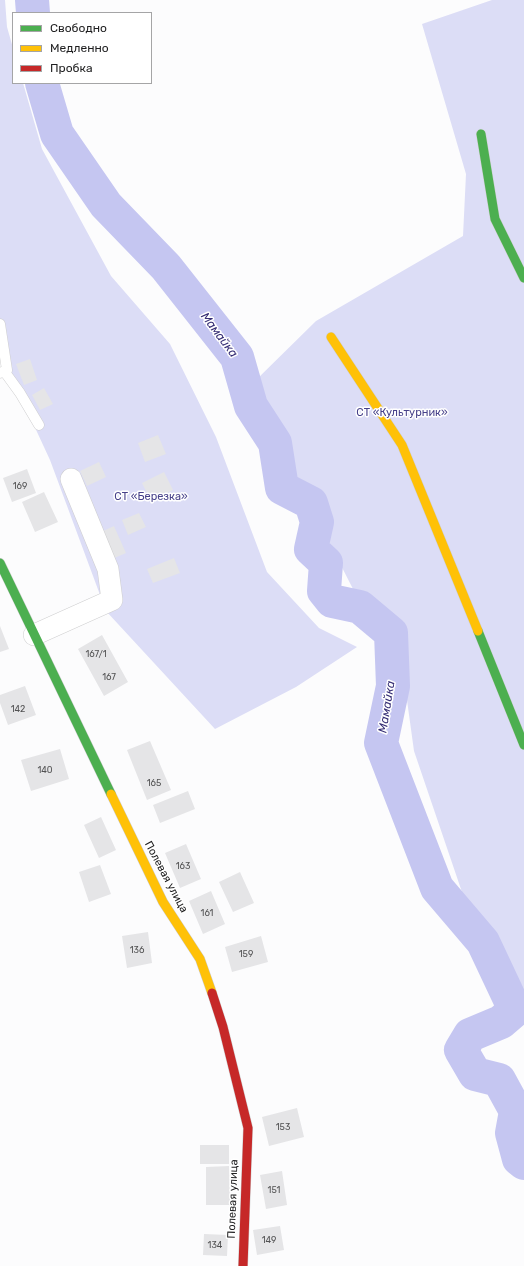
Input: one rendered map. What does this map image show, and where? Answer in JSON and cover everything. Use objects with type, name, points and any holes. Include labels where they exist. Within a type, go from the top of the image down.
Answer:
[{"type":"street","points":[[481,134],[495,220],[524,278]]},
{"type":"street","points":[[331,337],[402,445],[524,745]]},
{"type":"street","points":[[34,635],[112,600],[108,569],[71,479]]},
{"type":"street","name":"Полевая улица","points":[[0,563],[163,902],[200,959],[223,1027],[248,1128],[243,1266]]},
{"type":"lane","points":[[0,324],[7,370],[2,372],[20,393],[39,425]]},
{"type":"green space","name":"СТ «Березка»","points":[[0,0],[5,0],[7,27],[12,44],[12,84],[23,84],[42,149],[111,276],[170,344],[216,437],[267,572],[319,628],[357,647],[296,687],[215,729],[106,611],[50,460],[0,352]]},
{"type":"green space","name":"СТ «Культурник»","points":[[492,0],[524,0],[524,1005],[465,901],[414,751],[398,635],[353,589],[301,487],[254,382],[316,321],[463,236],[466,174],[422,24]]},
{"type":"building","points":[[30,359],[37,380],[24,385],[16,364]]},
{"type":"building","points":[[44,388],[53,404],[40,410],[32,395]]},
{"type":"building","points":[[158,435],[166,454],[145,462],[138,443]]},
{"type":"building","points":[[99,462],[106,477],[87,486],[80,471]]},
{"type":"building","points":[[27,469],[36,493],[12,502],[3,478]]},
{"type":"building","points":[[164,472],[173,490],[151,501],[142,483]]},
{"type":"building","points":[[44,492],[58,522],[35,532],[22,502]]},
{"type":"building","points":[[139,513],[146,527],[128,535],[122,520]]},
{"type":"building","points":[[114,526],[126,553],[112,559],[101,532]]},
{"type":"building","points":[[174,558],[180,573],[153,583],[147,569]]},
{"type":"building","points":[[0,626],[9,649],[0,652]]},
{"type":"building","points":[[102,635],[128,682],[104,696],[78,649]]},
{"type":"building","points":[[25,686],[36,715],[8,725],[0,703],[0,695]]},
{"type":"building","points":[[150,741],[171,790],[147,800],[127,750]]},
{"type":"building","points":[[60,749],[69,779],[31,791],[21,760]]},
{"type":"building","points":[[188,791],[195,809],[160,823],[153,805]]},
{"type":"building","points":[[101,817],[116,850],[99,858],[84,825]]},
{"type":"building","points":[[186,844],[201,879],[180,888],[165,853]]},
{"type":"building","points":[[100,865],[111,894],[89,902],[79,872]]},
{"type":"building","points":[[240,872],[254,903],[233,912],[219,882]]},
{"type":"building","points":[[211,891],[225,924],[203,934],[189,901]]},
{"type":"building","points":[[148,932],[152,963],[127,968],[122,936]]},
{"type":"building","points":[[261,936],[268,962],[232,972],[225,947]]},
{"type":"building","points":[[297,1108],[304,1137],[269,1146],[262,1117]]},
{"type":"building","points":[[200,1145],[229,1145],[229,1164],[200,1164]]},
{"type":"building","points":[[229,1166],[230,1205],[206,1205],[206,1167]]},
{"type":"building","points":[[282,1171],[287,1205],[266,1209],[260,1175]]},
{"type":"building","points":[[280,1226],[284,1250],[257,1255],[253,1230]]},
{"type":"building","points":[[204,1234],[228,1235],[227,1256],[203,1255]]},
{"type":"waterway","name":"Мамайка","points":[[32,0],[33,12]]},
{"type":"waterway","name":"Мамайка","points":[[42,84],[57,134],[106,205],[166,267],[237,357],[251,406],[275,443],[282,488],[311,503],[317,522],[311,549],[326,563],[324,591],[332,601],[360,607],[391,633],[393,686],[381,743],[437,888],[483,942],[515,1010],[501,1022],[470,1035],[461,1050],[475,1074],[499,1080],[516,1111],[512,1133],[519,1159],[524,1163]]},
{"type":"traffic: fast","points":[[481,134],[495,219],[524,278]]},
{"type":"traffic: fast","points":[[0,563],[111,794]]},
{"type":"traffic: fast","points":[[478,631],[524,745]]},
{"type":"traffic: slow","points":[[331,337],[402,445],[478,631]]},
{"type":"traffic: slow","points":[[111,794],[163,902],[200,959],[212,993]]},
{"type":"traffic: jam","points":[[212,993],[223,1027],[248,1128],[243,1266]]}]
